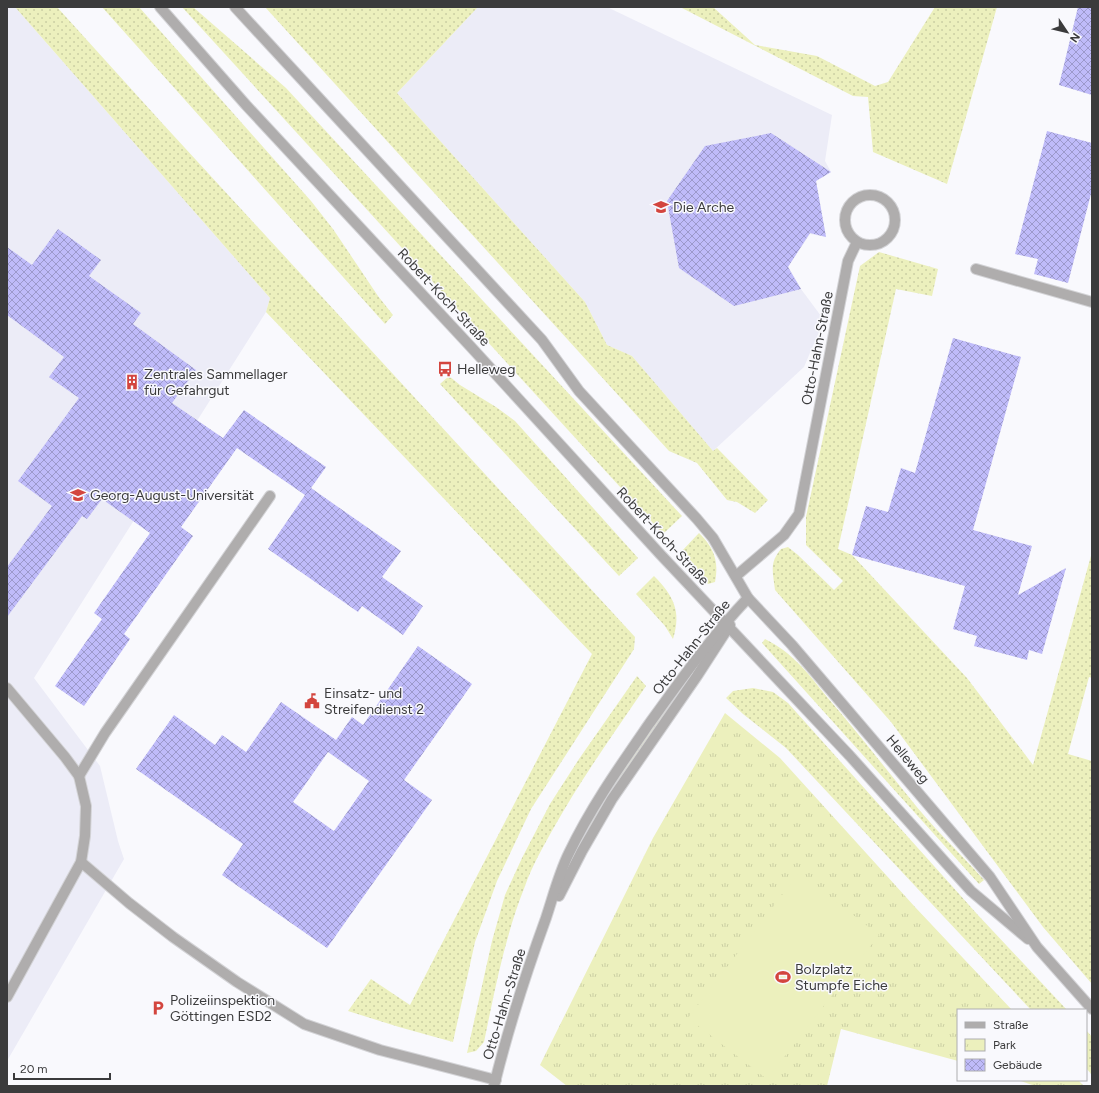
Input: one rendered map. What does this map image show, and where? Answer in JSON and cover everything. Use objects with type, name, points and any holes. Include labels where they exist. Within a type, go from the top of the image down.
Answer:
[{"type":"street","name":"Robert-Koch-Straße","points":[[160,7],[246,105],[726,625]]},
{"type":"street","name":"Robert-Koch-Straße","points":[[235,7],[542,340],[579,391],[713,538],[748,598]]},
{"type":"street","points":[[870,195],[879,196],[887,201],[892,209],[895,218],[894,227],[890,235],[875,245],[866,245],[857,242],[850,236],[846,228],[845,218],[847,209],[860,197],[870,195]]},
{"type":"street","name":"Otto-Hahn-Straße","points":[[736,576],[784,535],[799,514],[848,260],[857,242]]},
{"type":"street","points":[[976,268],[1092,302]]},
{"type":"street","points":[[79,776],[105,733],[270,496]]},
{"type":"street","name":"Otto-Hahn-Straße","points":[[495,1083],[516,1007],[568,854],[590,811],[620,765],[689,668],[748,598]]},
{"type":"street","name":"Helleweg","points":[[748,598],[792,644],[990,877],[1037,947],[1092,1009]]},
{"type":"street","name":"Helleweg","points":[[726,625],[850,756],[971,891],[1037,947]]},
{"type":"street","points":[[7,688],[65,756],[79,776],[86,806],[82,862],[7,997]]},
{"type":"street","points":[[82,862],[129,903],[173,937],[237,982],[304,1024],[380,1050],[495,1083]]},
{"type":"shaded area","name":"Georg-August-Universität","points":[[7,7],[15,7],[270,298],[266,312],[34,678],[100,766],[118,841],[124,859],[7,1061]]},
{"type":"shaded area","name":"Die Arche","points":[[478,7],[607,7],[832,115],[825,161],[831,172],[816,181],[826,237],[810,234],[788,267],[801,289],[824,320],[804,367],[713,451],[632,356],[607,345],[585,302],[397,93]]},
{"type":"green space","points":[[15,7],[57,7],[635,637],[634,649],[531,809],[497,881],[475,942],[453,1042],[348,1011],[371,979],[410,1005],[592,654],[266,312],[270,298]]},
{"type":"green space","points":[[102,7],[139,7],[311,201],[333,229],[378,296],[393,315],[385,324]]},
{"type":"green space","points":[[182,7],[193,7],[286,88],[682,516],[663,534]]},
{"type":"green space","points":[[265,7],[478,7],[397,93],[585,302],[607,345],[632,356],[713,451],[717,448],[768,500],[755,513],[737,502],[727,500],[697,463],[669,451]]},
{"type":"green space","points":[[680,7],[713,7],[755,45],[817,56],[875,86],[888,82],[935,7],[997,7],[947,184],[873,152],[868,97],[853,96]]},
{"type":"green space","points":[[879,252],[938,269],[932,296],[896,289],[838,549],[852,555],[967,678],[1033,765],[1092,552],[1092,678],[1089,677],[1068,754],[1092,761],[1092,984],[1043,927],[891,722],[775,590],[773,563],[781,549],[788,547],[834,590],[843,581],[806,545],[806,517],[860,266]]},
{"type":"green space","points":[[449,376],[460,385],[496,407],[515,421],[638,558],[619,576],[440,384]]},
{"type":"green space","points":[[699,533],[712,550],[716,561],[715,582],[708,584],[680,553]]},
{"type":"green space","points":[[654,576],[671,597],[674,604],[676,612],[676,629],[673,639],[665,626],[636,594]]},
{"type":"green space","points":[[765,639],[784,651],[799,664],[917,807],[984,880],[979,884],[762,643]]},
{"type":"green space","points":[[687,674],[692,679],[592,828],[586,824]]},
{"type":"green space","points":[[637,676],[646,686],[575,792],[549,836],[531,871],[506,943],[484,1042],[476,1051],[467,1053],[492,941],[505,895],[550,804],[579,759]]},
{"type":"green space","points":[[753,688],[773,692],[788,703],[977,914],[1066,1009],[1030,1009],[786,748],[743,714],[726,698],[733,691]]},
{"type":"green space","points":[[725,713],[780,758],[915,907],[1011,1009],[957,1009],[957,1061],[841,1029],[827,1086],[567,1086],[540,1065],[653,838]]},
{"type":"green space","name":"Bolzplatz Stumpfe Eiche","points":[[799,873],[879,935],[767,1079],[688,1018]]},
{"type":"green space","points":[[1087,1031],[1092,1037],[1092,1075],[1087,1069]]},
{"type":"green space","points":[[1021,1081],[1079,1081],[1084,1086],[1035,1086]]},
{"type":"building","points":[[1078,7],[1092,7],[1092,95],[1059,85]]},
{"type":"building","points":[[1047,131],[1092,143],[1092,190],[1068,283],[1034,274],[1038,259],[1015,254]]},
{"type":"building","points":[[771,133],[831,172],[816,181],[826,237],[810,233],[788,267],[801,289],[734,306],[679,268],[667,201],[705,146]]},
{"type":"building","points":[[58,229],[101,260],[89,276],[141,313],[133,324],[196,370],[172,403],[223,438],[244,410],[326,467],[311,488],[401,551],[382,577],[423,606],[403,635],[362,606],[358,612],[268,549],[305,495],[237,448],[181,527],[193,536],[124,634],[130,639],[84,706],[55,686],[102,619],[94,613],[150,533],[102,499],[87,519],[82,516],[7,617],[7,567],[52,506],[18,481],[79,398],[49,377],[64,357],[7,315],[7,247],[32,265]]},
{"type":"building","points":[[953,338],[1021,357],[973,530],[1032,546],[1018,595],[1066,568],[1042,654],[1029,650],[1027,660],[974,646],[977,636],[953,629],[965,586],[852,555],[866,506],[888,512],[901,468],[915,473]]},
{"type":"building","points":[[418,646],[472,684],[404,780],[432,800],[327,948],[222,875],[243,844],[136,769],[174,715],[215,745],[222,735],[246,752],[281,702],[336,740],[352,717],[363,725]],"holes":[[[328,752],[369,781],[334,831],[293,802]]]},
{"type":"place","name":"Die Arche","points":[[661,207]]},
{"type":"place","name":"Helleweg","points":[[445,369]]},
{"type":"place","name":"Zentrales Sammellager für Gefahrgut","points":[[132,382]]},
{"type":"place","name":"Georg-August-Universität","points":[[78,495]]},
{"type":"place","name":"Einsatz- und Streifendienst 2","points":[[312,701]]},
{"type":"place","name":"Bolzplatz Stumpfe Eiche","points":[[783,977]]},
{"type":"place","name":"Polizeiinspektion Göttingen ESD2","points":[[158,1008]]}]
